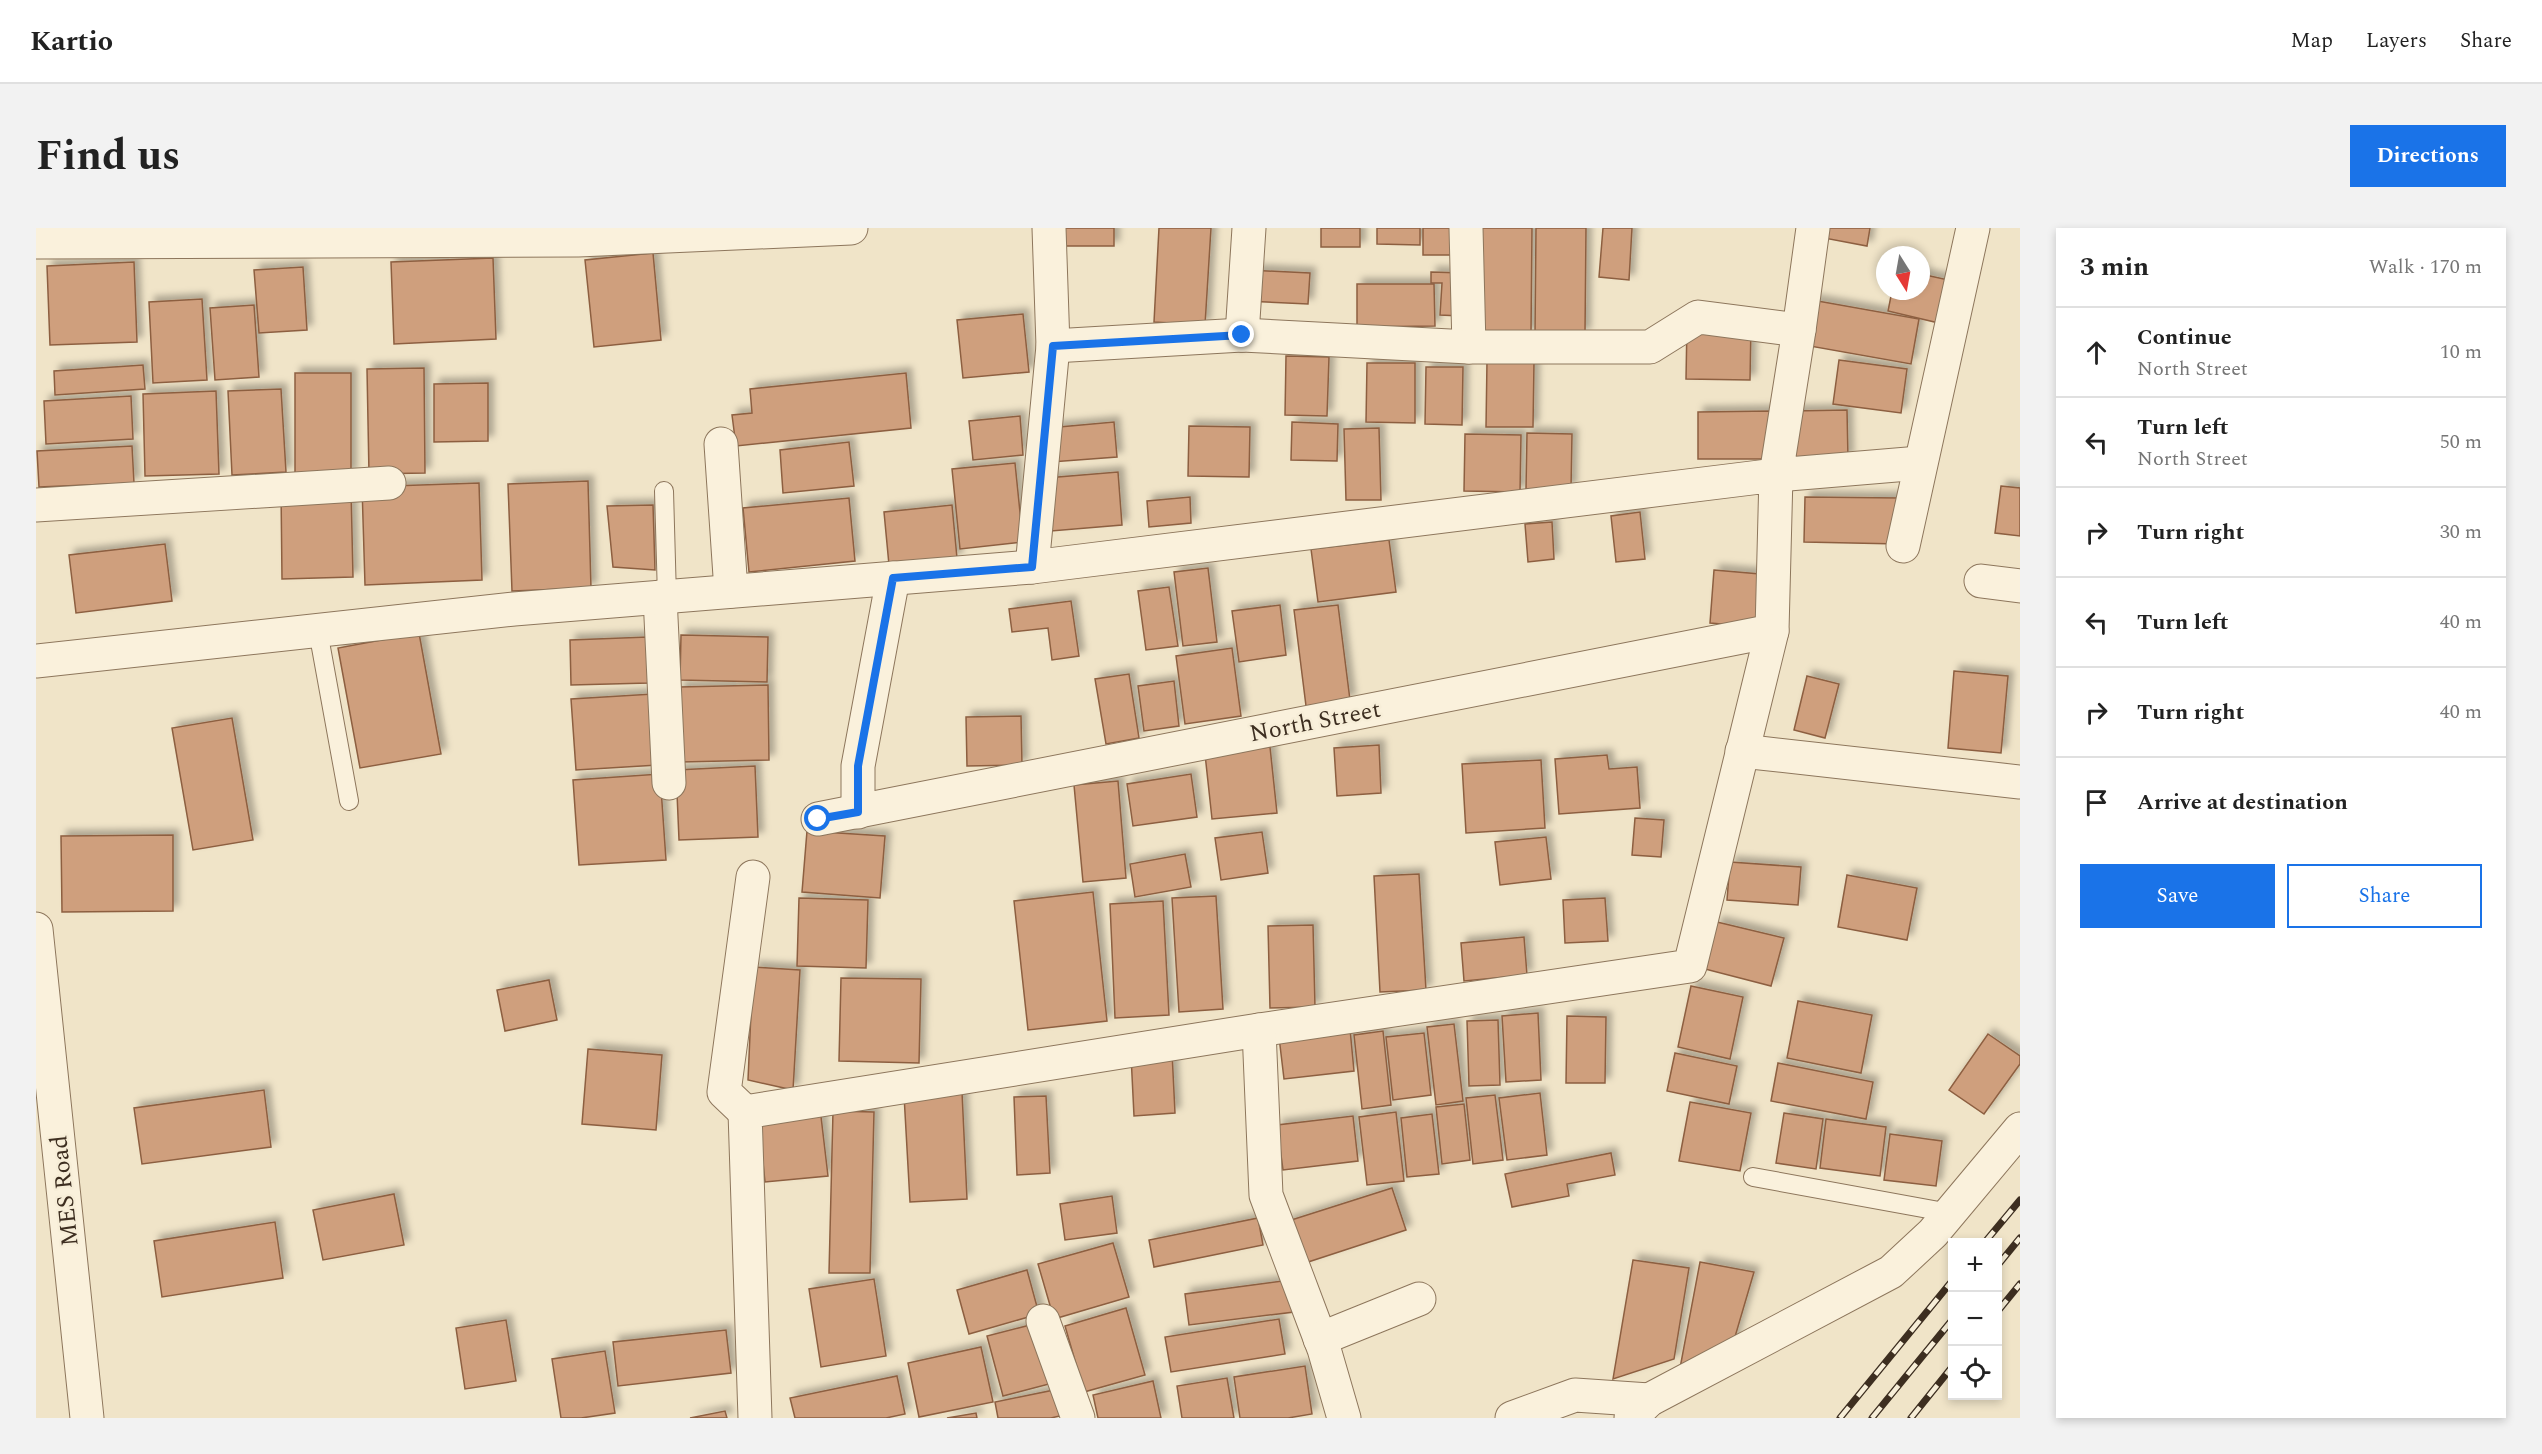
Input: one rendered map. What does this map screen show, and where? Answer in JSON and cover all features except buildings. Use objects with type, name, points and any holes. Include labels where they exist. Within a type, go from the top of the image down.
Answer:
[{"type":"street","points":[[36,242],[578,240],[851,228]]},
{"type":"street","points":[[1032,567],[1053,346],[1049,228]]},
{"type":"street","points":[[1242,335],[1250,228]]},
{"type":"street","points":[[1466,228],[1469,347]]},
{"type":"street","points":[[745,1112],[1260,1030],[1690,966],[1772,631],[1776,475],[1813,228]]},
{"type":"street","points":[[1903,546],[1973,228]]},
{"type":"street","points":[[1053,346],[1242,335],[1469,347],[1650,347],[1698,317],[1799,330]]},
{"type":"street","points":[[721,444],[731,591]]},
{"type":"street","points":[[36,661],[514,609],[1032,567],[1776,475],[1920,463]]},
{"type":"street","points":[[36,505],[390,483]]},
{"type":"street","points":[[858,812],[858,766],[893,578]]},
{"type":"street","points":[[1981,581],[2020,586]]},
{"type":"street","points":[[663,597],[669,783]]},
{"type":"street","name":"North Street","points":[[818,819],[1772,631]]},
{"type":"street","points":[[1743,751],[2020,782]]},
{"type":"street","points":[[753,877],[724,1092],[745,1112],[755,1418]]},
{"type":"street","name":"MES Road","points":[[36,928],[87,1418]]},
{"type":"street","points":[[1260,1030],[1266,1195],[1320,1339],[1344,1418]]},
{"type":"street","points":[[1512,1418],[1575,1395],[1640,1409],[1891,1272],[1933,1233],[2020,1129]]},
{"type":"street","points":[[1320,1339],[1419,1299]]},
{"type":"street","points":[[1043,1321],[1078,1418]]},
{"type":"lane","points":[[663,597],[664,491]]},
{"type":"lane","points":[[318,631],[349,801]]},
{"type":"lane","points":[[1753,1177],[1950,1213]]},
{"type":"railway","points":[[1988,1238],[2020,1200]]},
{"type":"railway","points":[[2002,1260],[2020,1238]]},
{"type":"railway","points":[[2002,1306],[2020,1284]]},
{"type":"railway","points":[[1840,1418],[1948,1286]]},
{"type":"railway","points":[[1872,1418],[1948,1325]]},
{"type":"railway","points":[[1911,1418],[1948,1372]]},
{"type":"route","points":[[818,819],[858,812],[858,766],[893,578],[1032,567],[1053,346],[1242,335]]}]
